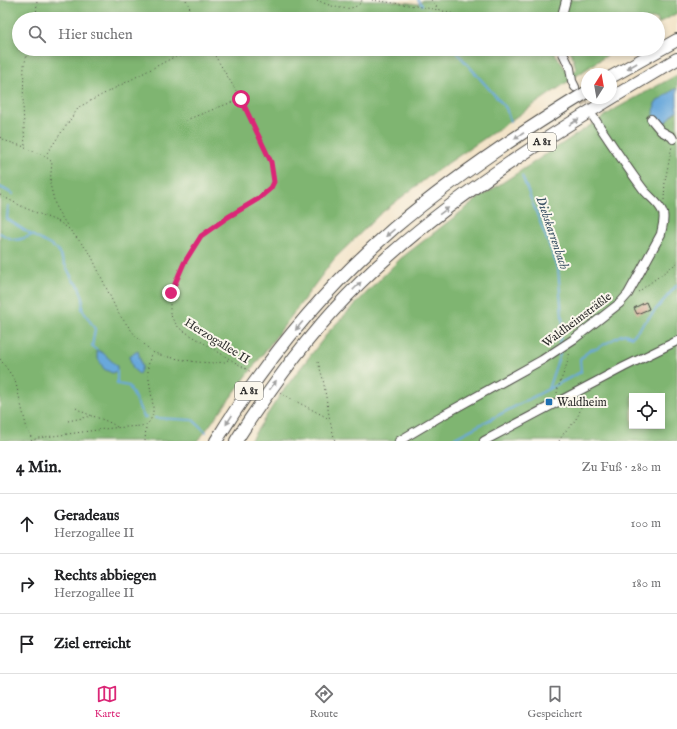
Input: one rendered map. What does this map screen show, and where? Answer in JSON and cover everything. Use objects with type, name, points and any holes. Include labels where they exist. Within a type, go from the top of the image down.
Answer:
[{"type":"highway","points":[[665,47],[677,40]]},
{"type":"highway","points":[[617,74],[648,56]]},
{"type":"highway","name":"A 81","points":[[236,441],[255,410],[310,338],[348,296],[401,245],[457,201],[513,161],[579,118],[677,59]]},
{"type":"highway","name":"A 81","points":[[216,441],[252,386],[284,343],[311,311],[366,254],[411,215],[462,175],[507,143],[581,96]]},
{"type":"street","points":[[563,12],[566,0]]},
{"type":"street","points":[[564,56],[570,68],[572,81],[575,87]]},
{"type":"street","points":[[594,118],[645,191],[663,212]]},
{"type":"street","points":[[651,119],[661,131],[672,136],[674,139]]},
{"type":"street","name":"Waldheimsträßle","points":[[399,441],[442,415],[542,360],[574,339],[620,303],[628,294],[660,234],[663,223],[663,212]]},
{"type":"street","points":[[484,441],[585,387],[677,341]]},
{"type":"path","points":[[36,12],[37,0]]},
{"type":"path","points":[[186,0],[192,12]]},
{"type":"path","points":[[316,0],[330,6],[343,9],[358,5],[362,0]]},
{"type":"path","points":[[372,0],[447,12]]},
{"type":"path","points":[[431,0],[439,10]]},
{"type":"path","points":[[25,148],[23,105],[24,65],[27,56]]},
{"type":"path","points":[[45,156],[79,107],[174,57],[182,56]]},
{"type":"path","name":"Herzogallee II","points":[[214,56],[241,99],[271,162],[274,182],[271,188],[258,199],[228,217],[201,236],[182,268],[171,293],[170,313],[179,328],[251,372]]},
{"type":"path","points":[[186,120],[241,99]]},
{"type":"path","points":[[0,137],[45,156],[52,162],[50,184],[56,208],[69,229],[90,253],[118,313],[135,336],[152,352],[163,356],[213,363],[225,362],[229,359]]},
{"type":"path","points":[[663,212],[665,181],[674,139]]},
{"type":"path","points":[[0,195],[25,208],[59,222],[69,229]]},
{"type":"path","points":[[628,294],[636,293],[677,264]]},
{"type":"path","points":[[557,394],[574,339]]},
{"type":"path","points":[[0,360],[15,380],[27,429],[32,440],[38,438],[146,425],[150,421],[153,414],[148,373],[152,352]]},
{"type":"path","points":[[318,362],[323,379],[335,441]]},
{"type":"path","points":[[559,441],[579,414],[585,395],[585,387]]},
{"type":"path","points":[[279,392],[319,412],[330,421]]},
{"type":"path","points":[[76,408],[82,412],[114,424],[118,428]]},
{"type":"path","points":[[68,421],[92,416]]},
{"type":"path","points":[[145,441],[146,425]]},
{"type":"green space","points":[[0,0],[385,0],[418,4],[423,0],[677,0],[677,13],[665,20],[665,12],[12,12],[12,56],[557,56],[568,73],[576,70],[572,56],[606,56],[588,68],[581,68],[581,73],[432,174],[380,214],[334,259],[198,441],[0,441]]},
{"type":"green space","points":[[677,75],[677,89],[655,103],[665,123],[677,110],[677,441],[250,441],[282,392],[331,329],[400,259],[479,198],[617,108]]},
{"type":"water","points":[[677,89],[677,110],[665,123],[661,123],[654,115],[655,103]]},
{"type":"water","points":[[97,350],[103,353],[117,366],[117,371],[112,373],[104,369],[97,357]]},
{"type":"water","points":[[138,351],[142,367],[139,374],[133,369],[129,356]]},
{"type":"building","points":[[646,302],[649,309],[637,314],[634,308]]},
{"type":"waterway","points":[[418,0],[422,5]]},
{"type":"waterway","name":"Diebskarrenbach","points":[[460,56],[506,108],[510,121]]},
{"type":"waterway","name":"Diebskarrenbach","points":[[522,176],[558,268],[563,328],[559,344]]},
{"type":"waterway","points":[[0,187],[13,194]]},
{"type":"waterway","points":[[8,206],[7,219],[57,249],[74,282],[78,284],[83,298],[82,309],[95,329],[92,347],[97,350]]},
{"type":"waterway","points":[[0,233],[16,240],[32,235]]},
{"type":"waterway","points":[[449,441],[581,372],[580,360],[589,350],[596,349],[621,335],[625,334],[632,337],[677,285]]},
{"type":"waterway","points":[[548,389],[560,354]]},
{"type":"waterway","points":[[117,371],[117,384],[129,386],[144,417],[146,417]]},
{"type":"waterway","points":[[155,418],[193,420],[206,432]]},
{"type":"tunnel","points":[[575,87],[592,116]]},
{"type":"place","name":"Waldheim","points":[[549,402]]},
{"type":"route","points":[[171,293],[184,263],[201,236],[228,217],[258,199],[271,188],[274,182],[271,162],[241,99]]}]
